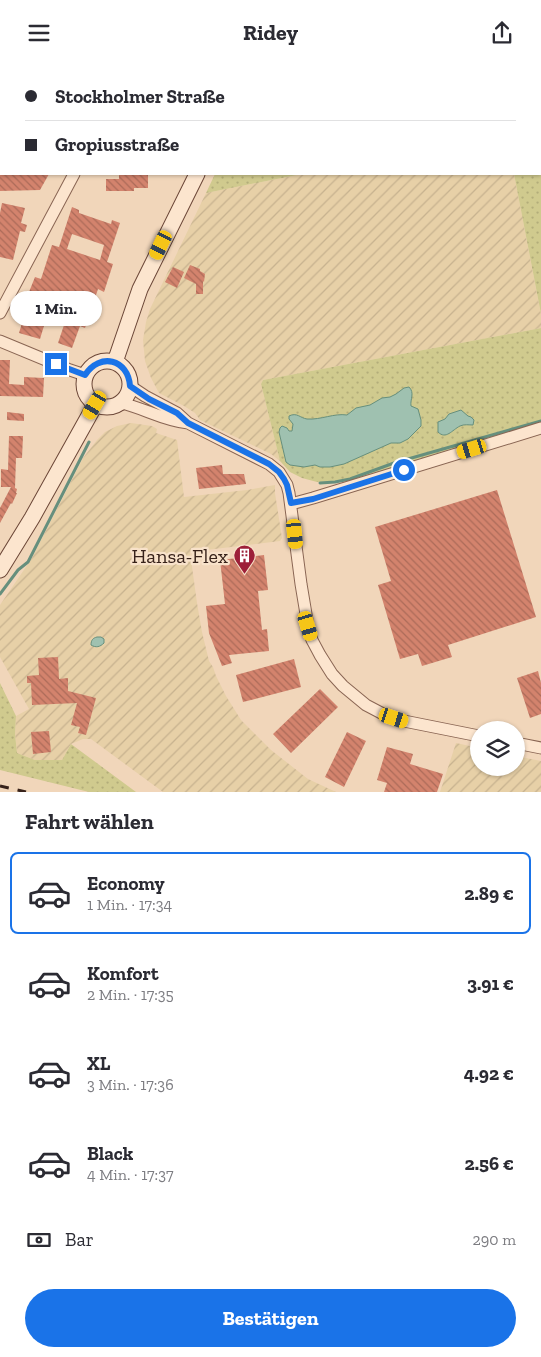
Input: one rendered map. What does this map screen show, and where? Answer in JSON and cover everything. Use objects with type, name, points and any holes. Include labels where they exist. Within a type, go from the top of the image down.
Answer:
[{"type":"main road","points":[[115,362],[140,289],[197,175]]},
{"type":"main road","points":[[101,361],[115,362],[121,366],[130,379],[128,394],[121,403],[111,407],[106,408],[95,405],[90,401],[84,389],[85,375],[94,364],[101,361]]},
{"type":"main road","points":[[0,569],[32,518],[95,405]]},
{"type":"street","points":[[0,313],[73,175]]},
{"type":"street","points":[[0,341],[85,375]]},
{"type":"street","points":[[130,386],[149,399],[177,413],[188,423],[261,459],[279,472],[287,485],[291,503],[301,584],[312,640],[332,674],[343,686],[366,705],[385,715],[404,721],[470,733]]},
{"type":"street","points":[[121,403],[174,422],[188,423]]},
{"type":"street","points":[[291,503],[313,499],[541,428]]},
{"type":"street","points":[[525,744],[541,747]]},
{"type":"shaded area","points":[[215,175],[297,175],[206,193]]},
{"type":"shaded area","points":[[297,175],[514,175],[541,314],[541,328],[263,380],[261,384],[280,461],[271,454],[200,420],[195,413],[159,393],[145,361],[143,340],[150,309],[206,193]]},
{"type":"shaded area","points":[[514,175],[541,175],[541,314]]},
{"type":"shaded area","points":[[541,328],[541,424],[420,462],[343,481],[317,482],[302,478],[290,472],[280,461],[261,384],[263,380]]},
{"type":"shaded area","points":[[409,387],[412,394],[411,406],[418,409],[421,426],[408,439],[400,443],[391,443],[344,464],[330,467],[315,465],[304,467],[290,465],[286,462],[279,432],[282,426],[292,431],[293,424],[289,416],[294,415],[312,419],[347,415],[356,408],[370,405]]},
{"type":"shaded area","points":[[461,410],[474,420],[473,425],[462,425],[446,435],[438,432],[438,422],[445,419],[449,414]]},
{"type":"shaded area","points":[[131,423],[152,426],[157,429],[156,433],[177,440],[184,497],[275,485],[282,538],[280,541],[190,552],[202,632],[209,661],[226,696],[241,720],[271,750],[308,779],[336,792],[163,792],[91,739],[83,739],[71,744],[62,760],[35,760],[17,753],[16,716],[29,709],[0,657],[0,605],[32,558],[83,458],[105,432],[117,426]]},
{"type":"shaded area","points":[[97,637],[104,639],[104,643],[95,647],[91,645],[91,642],[92,639]]},
{"type":"shaded area","points":[[0,683],[16,716],[17,753],[35,760],[62,760],[71,744],[136,792],[89,792],[0,770]]},
{"type":"shaded area","points":[[456,743],[470,746],[470,776],[525,776],[525,758],[541,761],[541,792],[440,792]]},
{"type":"building","points":[[0,175],[48,175],[40,190],[0,191]]},
{"type":"building","points":[[119,175],[148,175],[148,188],[134,188],[134,191],[106,191],[106,179],[119,179]]},
{"type":"building","points":[[2,203],[25,208],[21,223],[27,225],[25,232],[20,231],[13,260],[0,257],[0,213]]},
{"type":"building","points":[[72,207],[79,210],[79,213],[111,224],[112,220],[120,223],[107,262],[113,264],[104,292],[98,289],[85,328],[80,326],[72,348],[58,343],[65,322],[47,316],[40,339],[19,333],[22,323],[27,324],[32,311],[20,307],[26,291],[29,292],[35,277],[41,279],[52,245],[59,247]],"holes":[[[72,234],[104,245],[100,260],[67,249]]]},
{"type":"building","points":[[190,265],[200,269],[205,274],[203,294],[196,294],[196,284],[184,278]]},
{"type":"building","points":[[173,267],[184,272],[177,288],[165,282]]},
{"type":"building","points":[[0,360],[10,360],[9,384],[24,385],[24,377],[44,378],[43,397],[0,396]]},
{"type":"building","points":[[7,412],[24,414],[24,421],[7,420]]},
{"type":"building","points":[[9,436],[23,436],[22,458],[16,458],[15,488],[17,493],[0,523],[0,508],[11,487],[1,487],[1,469],[8,470]]},
{"type":"building","points":[[222,465],[223,474],[244,474],[246,484],[199,489],[196,468]]},
{"type":"building","points":[[497,490],[536,617],[448,645],[452,657],[422,666],[418,654],[400,659],[378,585],[391,581],[375,527]]},
{"type":"building","points":[[264,555],[268,590],[258,591],[262,630],[267,629],[269,651],[229,655],[232,663],[222,666],[209,633],[206,606],[225,604],[220,560]]},
{"type":"building","points":[[58,657],[59,679],[68,678],[68,691],[96,698],[86,735],[78,733],[80,727],[71,725],[77,703],[32,705],[31,683],[27,683],[27,676],[39,675],[38,658]]},
{"type":"building","points":[[294,659],[301,687],[243,702],[236,675]]},
{"type":"building","points":[[538,671],[541,683],[541,714],[530,718],[517,678]]},
{"type":"building","points":[[320,689],[338,707],[291,753],[273,734]]},
{"type":"building","points":[[49,731],[51,752],[33,754],[31,732]]},
{"type":"building","points":[[347,732],[366,741],[344,787],[325,777]]},
{"type":"building","points":[[387,747],[413,754],[410,764],[443,774],[437,792],[384,792],[387,783],[377,780]]},
{"type":"waterway","points":[[320,483],[350,479],[394,463],[541,421]]},
{"type":"waterway","points":[[0,594],[18,570],[28,562],[89,442]]},
{"type":"railway","points":[[0,786],[26,792]]},
{"type":"place","name":"Hansa-Flex","points":[[244,575]]},
{"type":"route","points":[[56,364],[85,375],[94,364],[101,361],[115,362],[126,372],[130,379],[130,386],[139,393],[177,413],[188,423],[261,459],[279,472],[287,485],[291,503],[313,499],[404,470]]}]
